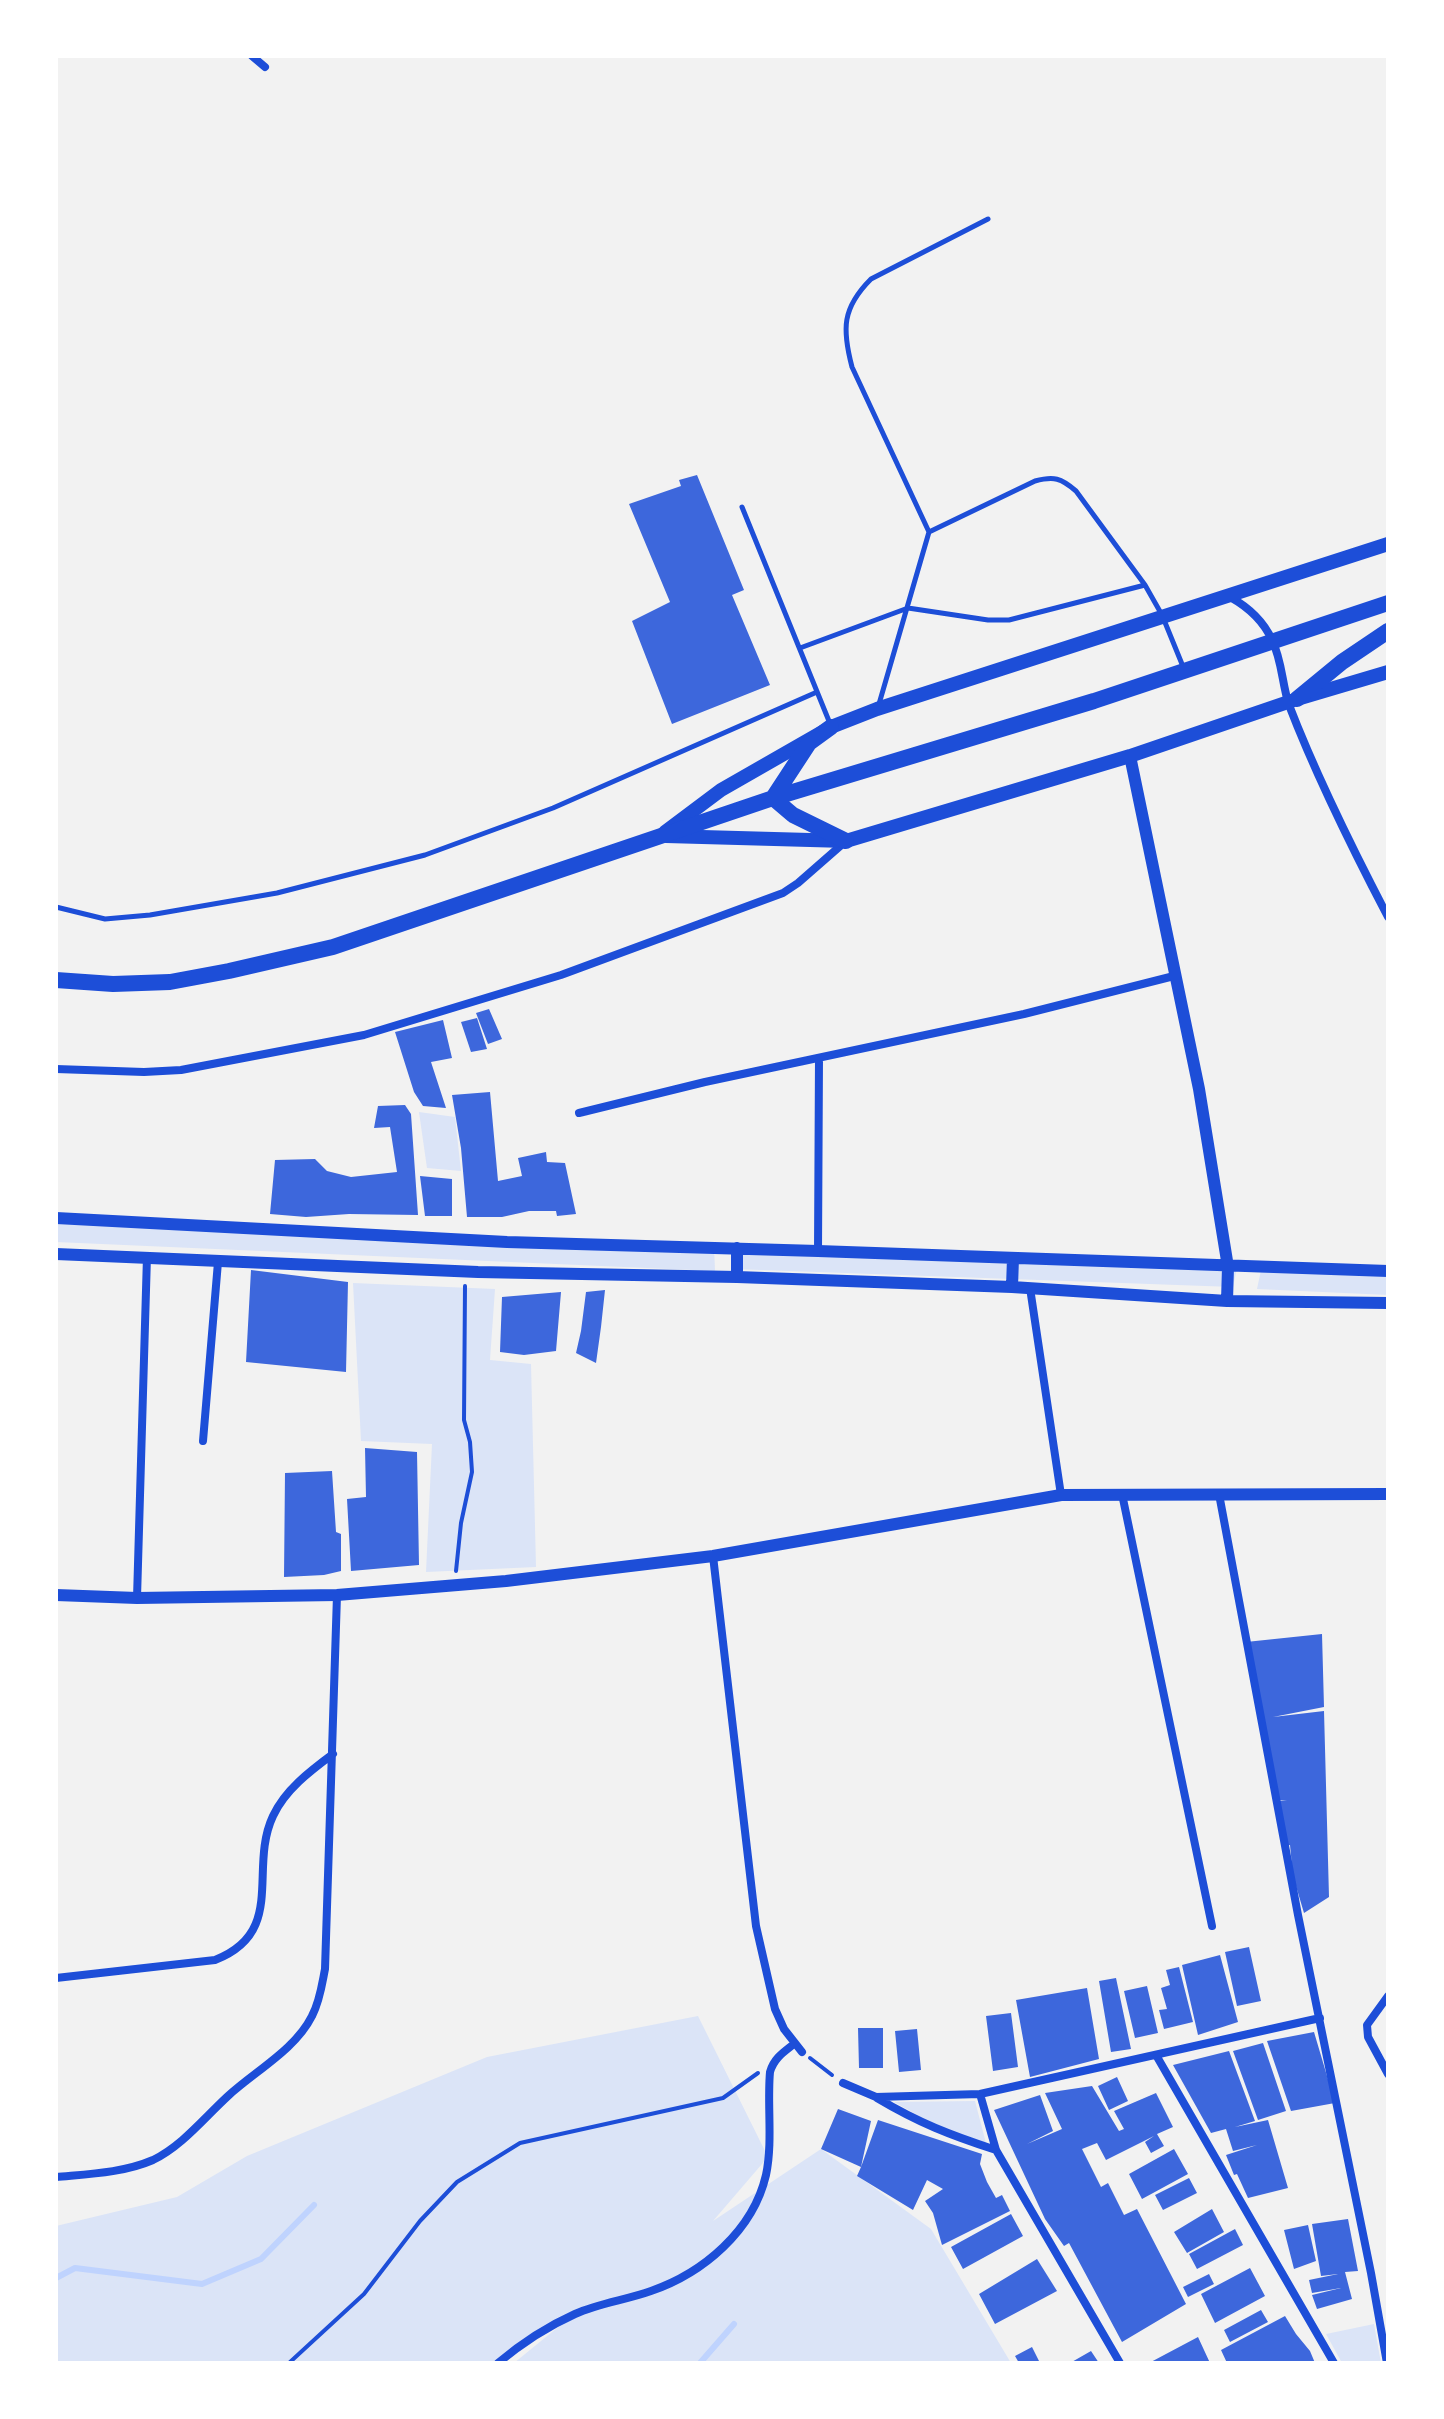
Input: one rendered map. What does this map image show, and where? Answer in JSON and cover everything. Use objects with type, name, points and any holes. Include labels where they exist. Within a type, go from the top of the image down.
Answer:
[{"type":"highway","points":[[56,980],[113,984],[170,982],[333,947],[773,798],[1094,701],[1388,603]]},
{"type":"highway","points":[[1293,701],[1388,631]]},
{"type":"highway","points":[[773,798],[809,743],[831,727]]},
{"type":"highway","points":[[773,798],[793,815],[846,841]]},
{"type":"main road","points":[[659,836],[721,790],[831,727],[1162,615],[1388,544]]},
{"type":"main road","points":[[659,836],[846,841],[1130,756],[1383,674]]},
{"type":"street","points":[[252,56],[265,67]]},
{"type":"street","points":[[1226,594],[1258,618],[1273,641],[1293,701],[1358,860],[1388,917]]},
{"type":"street","points":[[1130,756],[1199,1089],[1228,1267],[1227,1301]]},
{"type":"street","points":[[56,1069],[181,1070],[378,1031],[561,975],[783,893],[846,841]]},
{"type":"street","points":[[579,1113],[705,1082],[1024,1014],[1174,976]]},
{"type":"street","points":[[818,1251],[819,1058]]},
{"type":"street","points":[[56,1218],[507,1242],[1388,1271]]},
{"type":"street","points":[[737,1248],[737,1277]]},
{"type":"street","points":[[56,1254],[465,1271],[1012,1287],[1227,1301],[1388,1303]]},
{"type":"street","points":[[137,1598],[147,1256]]},
{"type":"street","points":[[1012,1287],[1013,1258]]},
{"type":"street","points":[[203,1441],[218,1262]]},
{"type":"street","points":[[1030,1288],[1061,1495]]},
{"type":"street","points":[[1122,1494],[1212,1926]]},
{"type":"street","points":[[1219,1494],[1387,2363]]},
{"type":"street","points":[[56,1595],[137,1598],[337,1595],[455,1586],[713,1556],[1061,1495],[1388,1494]]},
{"type":"street","points":[[713,1556],[756,1926],[775,2009],[784,2029],[802,2052]]},
{"type":"street","points":[[56,2177],[132,2167],[154,2159],[175,2146],[291,2044],[312,2017],[325,1969],[337,1595]]},
{"type":"street","points":[[56,1978],[215,1960],[229,1955],[252,1932],[261,1916],[262,1865],[272,1818],[300,1781],[333,1754]]},
{"type":"street","points":[[1388,1996],[1367,2025],[1368,2037],[1388,2074]]},
{"type":"street","points":[[876,2097],[980,2094],[1320,2018]]},
{"type":"street","points":[[498,2363],[520,2344],[577,2313],[647,2292],[693,2272],[737,2232],[752,2210],[767,2172],[769,2088],[773,2063],[794,2044]]},
{"type":"street","points":[[1156,2055],[1334,2363]]},
{"type":"street","points":[[843,2083],[876,2097],[914,2120],[996,2150]]},
{"type":"street","points":[[980,2094],[996,2150],[1120,2363]]},
{"type":"lane","points":[[877,709],[929,532],[852,367],[845,339],[847,314],[856,294],[871,279],[988,219]]},
{"type":"lane","points":[[929,532],[1035,481],[1050,477],[1062,479],[1076,491],[1145,585],[1162,615],[1184,670]]},
{"type":"lane","points":[[742,507],[831,727]]},
{"type":"lane","points":[[800,648],[908,608],[988,620],[1009,620],[1145,585]]},
{"type":"lane","points":[[56,907],[105,919],[150,915],[277,893],[425,855],[553,808],[817,692]]},
{"type":"path","points":[[455,1586],[461,1523],[472,1472],[470,1442],[464,1420],[465,1271]]},
{"type":"path","points":[[802,2052],[843,2083]]},
{"type":"path","points":[[289,2363],[364,2294],[420,2221],[457,2182],[520,2143],[723,2098],[773,2063]]},
{"type":"shaded area","points":[[419,1112],[455,1117],[461,1171],[427,1168]]},
{"type":"shaded area","points":[[56,1224],[714,1245],[715,1271],[56,1242]]},
{"type":"shaded area","points":[[735,1246],[1237,1268],[1233,1287],[733,1269]]},
{"type":"shaded area","points":[[1261,1270],[1388,1275],[1388,1295],[1257,1289]]},
{"type":"shaded area","points":[[353,1283],[495,1289],[490,1360],[531,1364],[536,1567],[426,1572],[432,1444],[361,1441]]},
{"type":"shaded area","points":[[698,2016],[768,2157],[713,2221],[821,2149],[931,2229],[1011,2363],[514,2363],[568,2319],[499,2363],[56,2363],[56,2226],[177,2197],[247,2156],[487,2057]]},
{"type":"shaded area","points":[[975,2101],[987,2147],[894,2102]]},
{"type":"shaded area","points":[[1374,2324],[1381,2363],[1342,2363],[1326,2334]]},
{"type":"building","points":[[697,475],[744,590],[732,595],[770,685],[672,724],[632,621],[670,602],[629,504],[681,486],[679,480]]},
{"type":"building","points":[[489,1009],[502,1039],[488,1044],[476,1013]]},
{"type":"building","points":[[477,1018],[487,1049],[471,1052],[461,1022]]},
{"type":"building","points":[[443,1020],[452,1058],[431,1062],[446,1108],[423,1106],[414,1092],[395,1032]]},
{"type":"building","points":[[490,1092],[498,1181],[522,1176],[518,1158],[546,1152],[547,1162],[565,1163],[576,1214],[557,1216],[556,1211],[529,1211],[502,1217],[467,1217],[461,1148],[452,1095]]},
{"type":"building","points":[[405,1105],[411,1114],[418,1215],[306,1217],[270,1214],[275,1160],[315,1159],[327,1171],[351,1177],[397,1172],[390,1127],[374,1128],[378,1106]]},
{"type":"building","points":[[420,1176],[452,1179],[452,1216],[425,1216]]},
{"type":"building","points":[[251,1270],[348,1282],[346,1372],[246,1362]]},
{"type":"building","points":[[605,1290],[596,1363],[576,1353],[586,1292]]},
{"type":"building","points":[[561,1292],[556,1351],[524,1355],[500,1352],[502,1297]]},
{"type":"building","points":[[365,1448],[417,1452],[419,1565],[351,1571],[347,1499],[366,1497]]},
{"type":"building","points":[[332,1471],[336,1532],[341,1534],[341,1571],[284,1577],[285,1473]]},
{"type":"building","points":[[1322,1634],[1324,1707],[1273,1717],[1324,1711],[1329,1897],[1304,1913],[1277,1801],[1287,1800],[1279,1800],[1246,1642]]},
{"type":"building","points":[[1249,1947],[1261,2001],[1237,2006],[1225,1952]]},
{"type":"building","points":[[1220,1955],[1238,2022],[1198,2035],[1182,1965]]},
{"type":"building","points":[[1179,1967],[1193,2022],[1164,2029],[1159,2010],[1167,2009],[1161,1988],[1170,1985],[1166,1970]]},
{"type":"building","points":[[1116,1978],[1131,2049],[1111,2052],[1099,1981]]},
{"type":"building","points":[[1147,1986],[1158,2033],[1135,2038],[1124,1991]]},
{"type":"building","points":[[1087,1988],[1099,2059],[1030,2077],[1016,2000]]},
{"type":"building","points":[[1011,2013],[1018,2067],[993,2071],[986,2016]]},
{"type":"building","points":[[858,2028],[883,2028],[883,2068],[859,2068]]},
{"type":"building","points":[[917,2029],[921,2070],[899,2072],[895,2031]]},
{"type":"building","points":[[1314,2032],[1335,2103],[1291,2111],[1267,2041]]},
{"type":"building","points":[[1263,2043],[1286,2111],[1258,2120],[1233,2051]]},
{"type":"building","points":[[1229,2051],[1255,2121],[1235,2127],[1268,2120],[1288,2188],[1248,2198],[1226,2155],[1257,2145],[1233,2151],[1226,2129],[1211,2133],[1173,2065]]},
{"type":"building","points":[[1117,2077],[1128,2101],[1109,2110],[1098,2086]]},
{"type":"building","points":[[1092,2086],[1119,2131],[1124,2129],[1114,2111],[1156,2093],[1173,2127],[1157,2134],[1164,2146],[1151,2153],[1145,2142],[1154,2136],[1106,2160],[1097,2143],[1082,2149],[1101,2187],[1108,2183],[1124,2215],[1137,2209],[1186,2304],[1122,2342],[1069,2243],[1064,2246],[1045,2219],[994,2110],[1040,2095],[1053,2131],[1027,2144],[1062,2129],[1045,2093]]},
{"type":"building","points":[[838,2109],[871,2121],[861,2167],[821,2149]]},
{"type":"building","points":[[878,2120],[982,2154],[980,2164],[987,2182],[996,2198],[1002,2195],[1010,2211],[942,2245],[933,2213],[925,2201],[943,2189],[927,2180],[913,2210],[857,2176]]},
{"type":"building","points":[[1174,2149],[1188,2174],[1142,2199],[1129,2174]]},
{"type":"building","points":[[1189,2178],[1197,2193],[1163,2210],[1155,2195]]},
{"type":"building","points":[[1212,2209],[1224,2232],[1187,2253],[1174,2232]]},
{"type":"building","points":[[1011,2214],[1023,2236],[963,2269],[951,2247]]},
{"type":"building","points":[[1348,2219],[1358,2271],[1345,2272],[1352,2299],[1317,2309],[1312,2295],[1341,2288],[1312,2293],[1309,2280],[1338,2274],[1321,2276],[1312,2224]]},
{"type":"building","points":[[1308,2225],[1316,2261],[1294,2269],[1284,2230]]},
{"type":"building","points":[[1235,2229],[1243,2245],[1197,2269],[1189,2254]]},
{"type":"building","points":[[1037,2259],[1057,2291],[995,2324],[979,2294]]},
{"type":"building","points":[[1250,2268],[1265,2296],[1215,2323],[1201,2294]]},
{"type":"building","points":[[1209,2274],[1214,2284],[1188,2297],[1183,2287]]},
{"type":"building","points":[[1261,2310],[1268,2322],[1230,2342],[1224,2330]]},
{"type":"building","points":[[1285,2316],[1315,2363],[1227,2363],[1221,2350]]},
{"type":"building","points":[[1198,2337],[1210,2363],[1149,2363]]},
{"type":"building","points":[[1032,2347],[1040,2363],[1019,2363],[1015,2356]]},
{"type":"building","points":[[1091,2351],[1099,2363],[1070,2363]]},
{"type":"waterway","points":[[56,2278],[75,2268],[202,2284],[261,2259],[314,2205]]},
{"type":"waterway","points":[[700,2363],[734,2324]]}]
